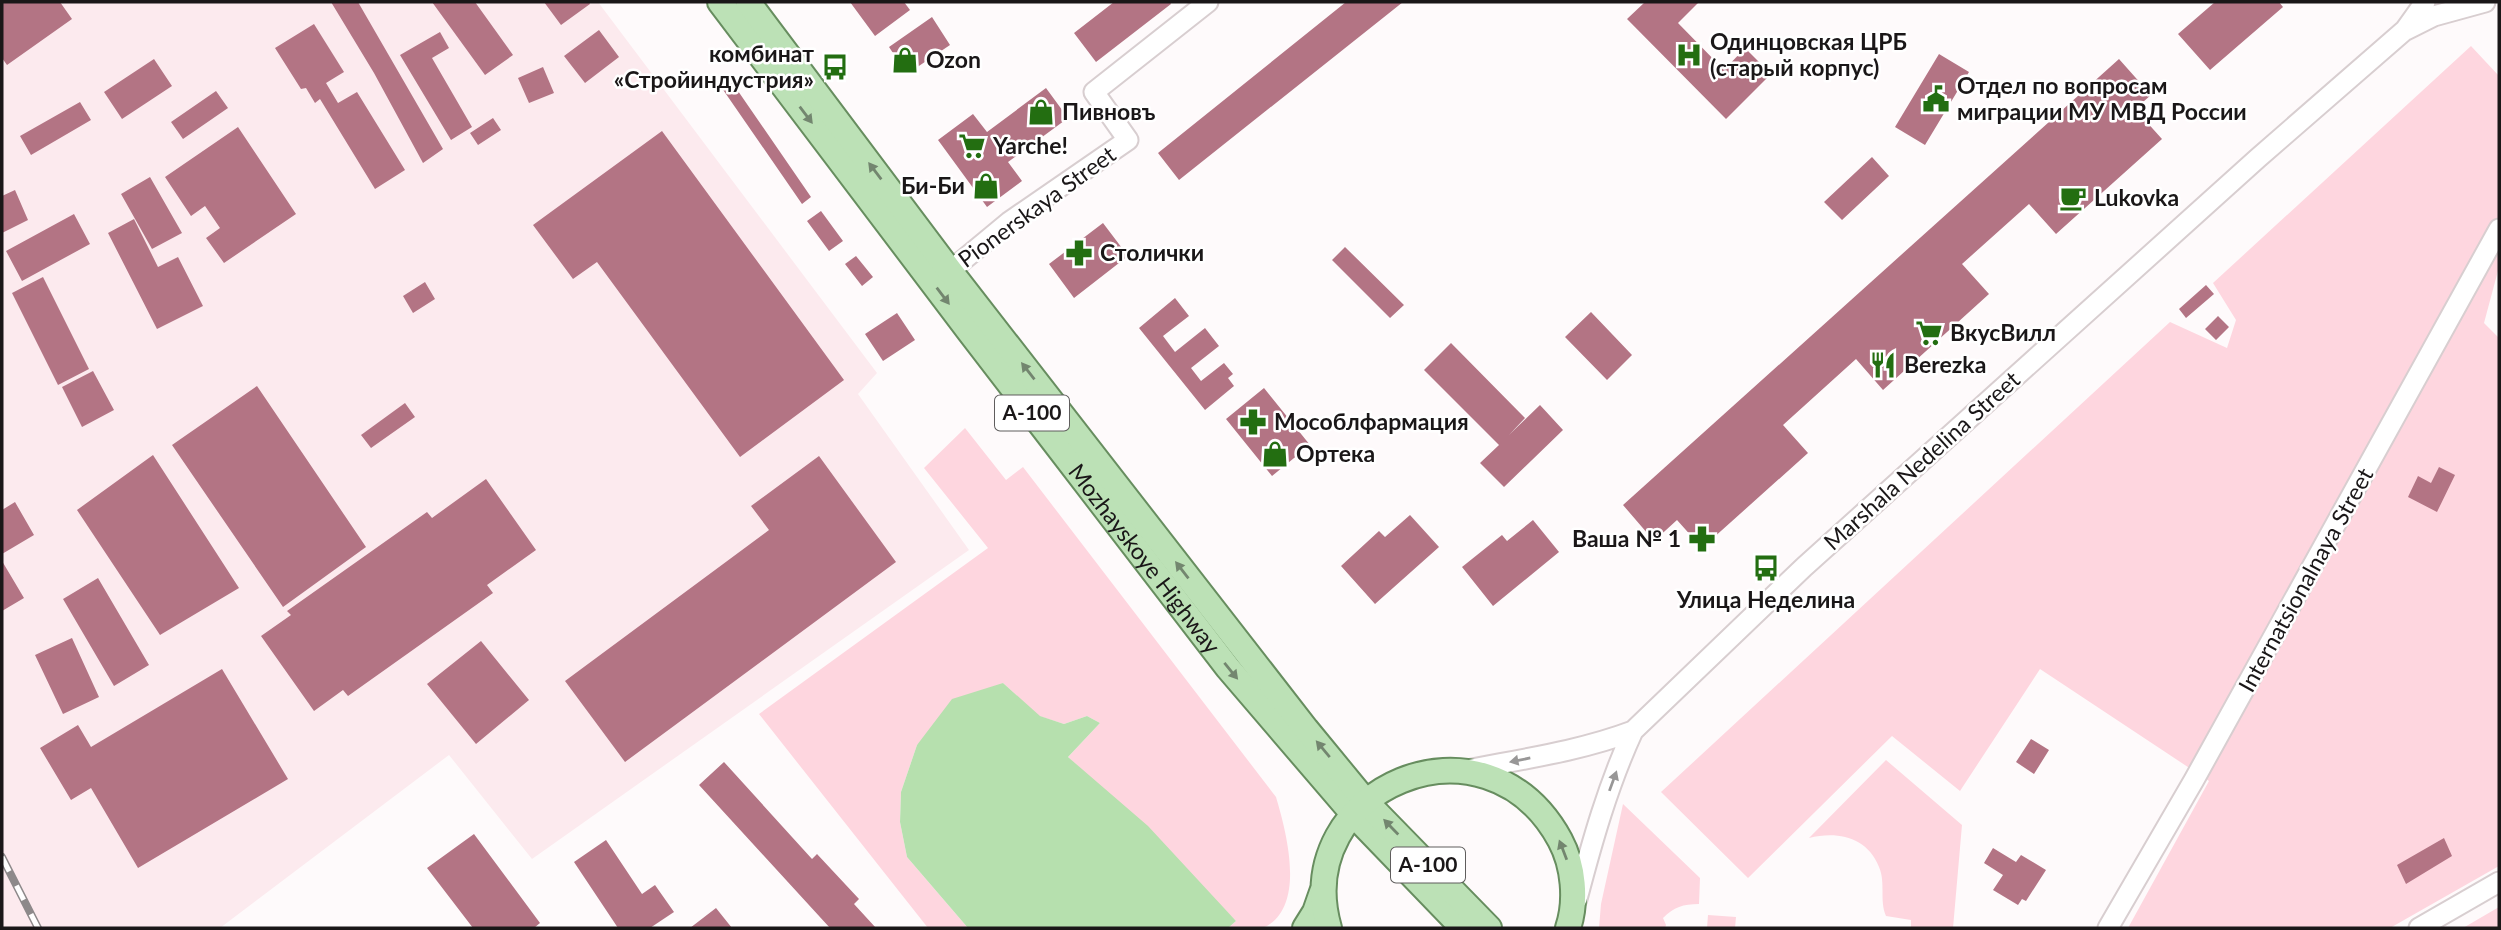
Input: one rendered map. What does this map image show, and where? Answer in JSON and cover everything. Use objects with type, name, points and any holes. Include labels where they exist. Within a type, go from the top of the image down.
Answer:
[{"type":"main road","name":"Mozhayskoye Highway","points":[[720,2],[1228,668],[1360,808],[1463,928]]},
{"type":"main road","name":"Mozhayskoye Highway","points":[[748,2],[950,271],[1298,719],[1360,808],[1489,928]]},
{"type":"main road","points":[[1305,928],[1315,912],[1324,888],[1329,859],[1341,832],[1360,808],[1381,790],[1407,777],[1435,771],[1464,771],[1496,779],[1525,796],[1549,820],[1565,850],[1573,883],[1570,922]]},
{"type":"main road","points":[[1324,888],[1329,928]]},
{"type":"street","name":"Pionerskaya Street","points":[[950,271],[1009,222],[1128,140],[1094,92],[1208,2]]},
{"type":"street","name":"Marshala Nedelina Street","points":[[1633,731],[1804,567],[2258,158],[2405,30],[2425,2]]},
{"type":"street","points":[[2496,2],[2499,6]]},
{"type":"street","name":"Marshala Nedelina Street","points":[[2405,30],[2468,3]]},
{"type":"street","name":"Internatsionalnaya Street","points":[[2108,928],[2194,780],[2499,229]]},
{"type":"street","points":[[1464,771],[1556,753],[1613,739],[1633,731]]},
{"type":"street","points":[[1570,922],[1595,831],[1633,731]]},
{"type":"street","points":[[2419,928],[2499,882]]},
{"type":"shaded area","points":[[2,2],[598,2],[877,373],[858,394],[969,550],[532,859],[449,755],[220,928],[2,928]]},
{"type":"shaded area","points":[[2471,46],[2499,76],[2499,267],[2484,323],[2499,338],[2499,866],[2390,928],[2128,928],[2209,781],[2040,669],[1960,791],[1892,736],[1748,878],[1661,792],[2170,322],[2227,348],[2236,320],[2213,283]]},
{"type":"shaded area","points":[[965,428],[1006,480],[1023,467],[1276,797],[1288,847],[1290,884],[1279,915],[1267,926],[1228,928],[1236,921],[1068,757],[1100,723],[1087,716],[1064,724],[1039,716],[1003,683],[917,745],[901,792],[900,822],[907,857],[968,928],[928,928],[759,714],[988,548],[924,468]]},
{"type":"shaded area","points":[[1003,683],[1040,716],[1064,724],[1087,716],[1100,723],[1068,757],[1148,826],[1236,921],[1228,928],[968,928],[907,857],[900,822],[901,792],[917,745],[952,699]]},
{"type":"shaded area","points":[[1886,760],[1962,825],[1953,928],[1911,928],[1911,920],[1886,916],[1881,873],[1867,848],[1850,838],[1840,836],[1809,838]]},
{"type":"shaded area","points":[[1623,804],[1700,878],[1699,904],[1671,911],[1663,918],[1665,928],[1599,928],[1601,904]]},
{"type":"shaded area","points":[[2499,907],[2499,928],[2463,928]]},
{"type":"shaded area","points":[[1708,915],[1736,917],[1735,928],[1707,928]]},
{"type":"building","points":[[2,2],[60,2],[72,19],[7,65],[2,58]]},
{"type":"building","points":[[331,2],[358,2],[443,149],[423,163],[374,73]]},
{"type":"building","points":[[432,2],[475,2],[513,55],[485,75]]},
{"type":"building","points":[[544,2],[589,2],[590,4],[561,25]]},
{"type":"building","points":[[850,2],[904,2],[910,10],[875,36]]},
{"type":"building","points":[[1114,2],[1171,4],[1096,62],[1074,33]]},
{"type":"building","points":[[1346,2],[1403,2],[1179,180],[1158,153]]},
{"type":"building","points":[[1645,2],[1699,2],[1678,23],[1724,70],[1745,48],[1771,74],[1726,119],[1627,19]]},
{"type":"building","points":[[2215,2],[2279,2],[2283,7],[2210,70],[2178,34]]},
{"type":"building","points":[[932,17],[950,45],[907,74],[889,47]]},
{"type":"building","points":[[314,24],[344,72],[326,83],[338,103],[357,92],[405,170],[375,189],[320,99],[315,103],[306,88],[301,89],[275,48]]},
{"type":"building","points":[[599,30],[619,57],[585,83],[564,56]]},
{"type":"building","points":[[440,32],[449,48],[432,58],[472,127],[451,140],[400,55]]},
{"type":"building","points":[[1939,54],[1969,72],[1925,145],[1895,127]]},
{"type":"building","points":[[154,59],[172,86],[122,119],[104,92]]},
{"type":"building","points":[[2119,59],[2151,95],[2135,109],[2162,139],[2056,234],[2029,204],[1962,264],[1989,294],[1883,390],[1856,359],[1783,425],[1808,453],[1702,548],[1677,520],[1654,541],[1623,505]]},
{"type":"building","points":[[543,67],[554,93],[529,103],[518,78]]},
{"type":"building","points":[[727,75],[811,197],[802,204],[717,81]]},
{"type":"building","points":[[1046,88],[1068,118],[1008,162],[1022,181],[987,207],[938,140],[973,114],[987,132]]},
{"type":"building","points":[[216,91],[228,108],[183,139],[171,122]]},
{"type":"building","points":[[80,102],[91,120],[31,155],[20,136]]},
{"type":"building","points":[[493,118],[501,130],[478,145],[470,133]]},
{"type":"building","points":[[238,127],[296,214],[224,263],[206,238],[220,228],[205,206],[191,216],[165,177]]},
{"type":"building","points":[[662,131],[844,380],[740,457],[597,262],[573,279],[533,225]]},
{"type":"building","points":[[1872,157],[1889,176],[1842,220],[1824,202]]},
{"type":"building","points":[[150,177],[182,233],[152,249],[121,194]]},
{"type":"building","points":[[15,190],[28,220],[2,233],[2,196]]},
{"type":"building","points":[[821,211],[843,241],[829,251],[807,221]]},
{"type":"building","points":[[74,214],[90,244],[22,281],[6,251]]},
{"type":"building","points":[[134,219],[158,267],[178,257],[203,306],[157,329],[108,233]]},
{"type":"building","points":[[1103,223],[1128,256],[1074,298],[1049,264]]},
{"type":"building","points":[[1345,247],[1404,305],[1390,318],[1332,260]]},
{"type":"building","points":[[856,256],[873,277],[862,286],[845,264]]},
{"type":"building","points":[[43,277],[89,369],[58,385],[12,293]]},
{"type":"building","points":[[425,282],[435,299],[413,313],[403,296]]},
{"type":"building","points":[[2206,285],[2214,294],[2186,318],[2179,309]]},
{"type":"building","points":[[1175,298],[1189,316],[1163,336],[1175,352],[1205,328],[1219,346],[1191,368],[1201,381],[1224,363],[1233,374],[1228,378],[1234,386],[1205,410],[1139,328]]},
{"type":"building","points":[[1591,312],[1632,355],[1607,380],[1565,337]]},
{"type":"building","points":[[897,313],[915,340],[883,361],[865,334]]},
{"type":"building","points":[[2218,316],[2229,327],[2216,340],[2205,329]]},
{"type":"building","points":[[1451,343],[1525,418],[1509,435],[1540,405],[1563,430],[1504,487],[1480,463],[1499,445],[1424,370]]},
{"type":"building","points":[[93,371],[114,410],[82,427],[62,387]]},
{"type":"building","points":[[257,386],[366,547],[283,607],[172,445]]},
{"type":"building","points":[[1264,388],[1310,445],[1272,476],[1226,419]]},
{"type":"building","points":[[405,403],[415,417],[371,448],[361,435]]},
{"type":"building","points":[[153,455],[239,588],[160,635],[77,510]]},
{"type":"building","points":[[819,456],[896,562],[625,762],[565,681],[769,530],[751,506]]},
{"type":"building","points":[[2439,467],[2455,475],[2437,512],[2408,497],[2418,476],[2431,483]]},
{"type":"building","points":[[486,479],[536,550],[487,585],[493,593],[348,696],[343,690],[314,711],[261,636],[291,615],[287,611],[427,512],[432,518]]},
{"type":"building","points":[[15,502],[34,535],[2,554],[2,510]]},
{"type":"building","points":[[1410,515],[1439,547],[1375,604],[1341,566],[1379,531],[1385,537]]},
{"type":"building","points":[[1533,520],[1559,552],[1493,606],[1462,567],[1502,535],[1507,541]]},
{"type":"building","points":[[2,561],[24,598],[2,611]]},
{"type":"building","points":[[98,578],[149,665],[114,686],[63,599]]},
{"type":"building","points":[[72,638],[99,697],[63,714],[35,655]]},
{"type":"building","points":[[481,641],[529,700],[476,744],[427,684]]},
{"type":"building","points":[[222,669],[288,779],[138,868],[91,788],[71,800],[40,748],[78,725],[91,747]]},
{"type":"building","points":[[2031,739],[2049,750],[2034,774],[2016,762]]},
{"type":"building","points":[[724,762],[812,859],[817,854],[859,899],[854,904],[876,928],[830,928],[699,785]]},
{"type":"building","points":[[474,834],[540,923],[534,928],[473,928],[427,868]]},
{"type":"building","points":[[2444,838],[2452,856],[2406,884],[2397,865]]},
{"type":"building","points":[[606,840],[642,894],[655,885],[674,912],[650,928],[618,928],[574,862]]},
{"type":"building","points":[[1993,848],[2016,862],[2021,855],[2046,870],[2026,901],[2022,899],[2018,905],[1993,890],[2003,875],[1984,863]]},
{"type":"building","points":[[716,908],[732,928],[690,928]]},
{"type":"railway","points":[[2,857],[38,928]]},
{"type":"place","name":"Одинцовская ЦРБ (старый корпус)","points":[[1689,55]]},
{"type":"place","name":"Ozon","points":[[905,60]]},
{"type":"place","name":"комбинат «Стройиндустрия»","points":[[835,67]]},
{"type":"place","name":"Отдел по вопросам миграции МУ МВД России","points":[[1936,99]]},
{"type":"place","name":"Пивновъ","points":[[1041,112]]},
{"type":"place","name":"Yarche!","points":[[972,146]]},
{"type":"place","name":"Би-Би","points":[[986,186]]},
{"type":"place","name":"Lukovka","points":[[2073,198]]},
{"type":"place","name":"Столички","points":[[1079,253]]},
{"type":"place","name":"ВкусВилл","points":[[1929,333]]},
{"type":"place","name":"Berezka","points":[[1883,365]]},
{"type":"place","name":"Мособлфармация","points":[[1253,422]]},
{"type":"place","name":"Ортека","points":[[1275,454]]},
{"type":"place","name":"Ваша № 1","points":[[1702,539]]},
{"type":"place","name":"Улица Неделина","points":[[1766,568]]}]
